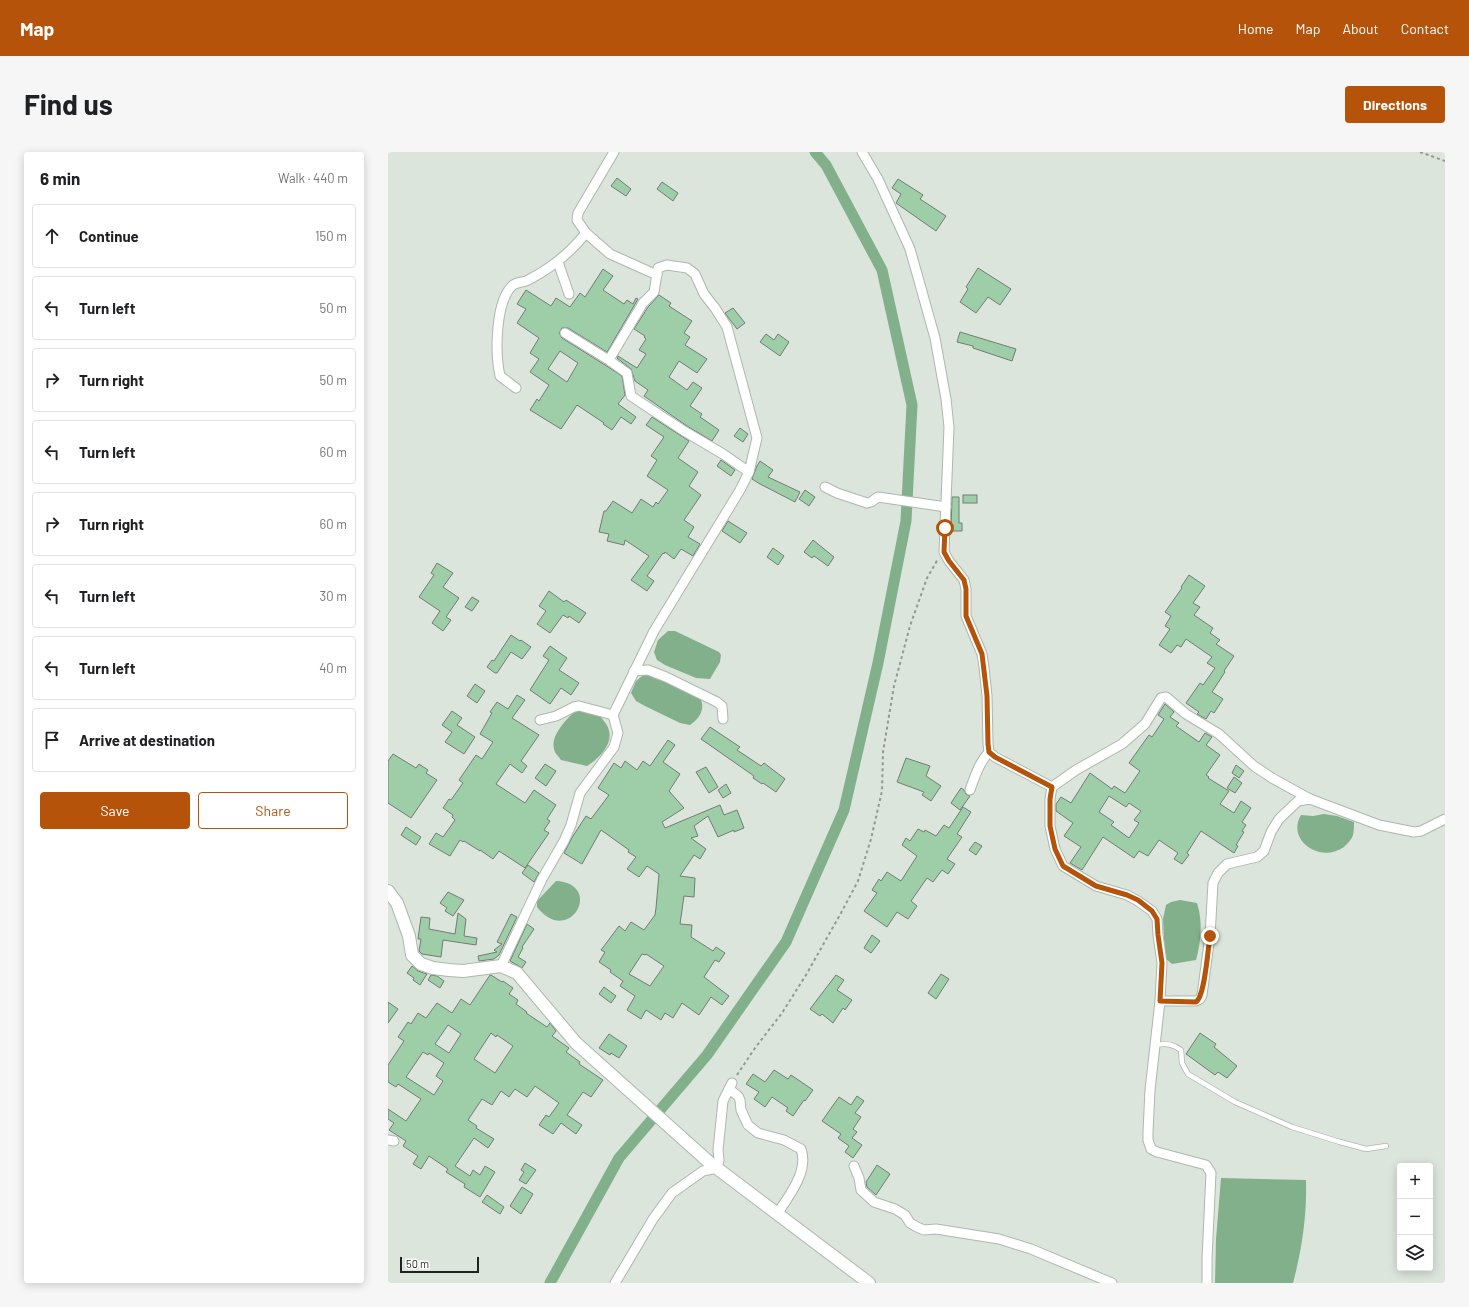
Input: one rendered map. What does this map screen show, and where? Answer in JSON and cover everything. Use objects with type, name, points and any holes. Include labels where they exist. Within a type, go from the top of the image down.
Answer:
[{"type":"street","points":[[614,152],[578,213],[578,220],[586,233],[610,254],[657,275]]},
{"type":"street","points":[[862,152],[878,179],[910,249],[935,338],[946,399],[949,428],[943,507],[944,552],[964,580],[966,589],[966,616],[982,654],[987,696],[989,752],[995,757],[1052,787]]},
{"type":"street","points":[[516,388],[500,376],[498,368],[496,338],[500,310],[514,284],[527,281],[558,262],[575,247],[586,233]]},
{"type":"street","points":[[558,262],[569,294]]},
{"type":"street","points":[[501,966],[542,879],[564,841],[571,825],[580,793],[614,747],[618,733],[613,715],[634,671],[654,631],[740,490],[749,472],[757,438],[727,327],[704,294],[695,274],[687,268],[663,266],[658,268],[654,292],[643,303],[610,358]]},
{"type":"street","points":[[565,333],[607,358],[610,358],[612,362],[627,373],[631,396],[749,472]]},
{"type":"street","points":[[825,488],[868,503],[878,497],[883,497],[943,507]]},
{"type":"street","points":[[634,671],[648,670],[666,676],[717,702],[722,706],[723,719]]},
{"type":"street","points":[[1207,1283],[1211,1173],[1206,1166],[1157,1152],[1151,1148],[1148,1140],[1150,1090],[1156,1045],[1162,963],[1157,919],[1152,911],[1138,900],[1127,895],[1096,886],[1063,866],[1055,849],[1050,826],[1052,787],[1076,770],[1122,744],[1145,724],[1161,698],[1166,697],[1186,714],[1219,734],[1254,766],[1272,778],[1310,799],[1379,825],[1414,832],[1421,831],[1445,819]]},
{"type":"street","points":[[540,720],[556,716],[579,706],[613,715]]},
{"type":"street","points":[[970,790],[976,773],[989,752]]},
{"type":"street","points":[[1160,1001],[1196,1002],[1200,999],[1203,988],[1210,936],[1213,883],[1218,873],[1226,864],[1257,857],[1264,851],[1271,832],[1279,819],[1298,802],[1310,799]]},
{"type":"street","points":[[388,891],[397,903],[409,936],[412,955],[420,964],[433,968],[449,970],[501,966],[517,973],[576,1043],[713,1166],[869,1283]]},
{"type":"street","points":[[614,1283],[672,1193],[703,1171],[713,1166],[719,1160],[718,1150],[723,1101],[730,1086],[740,1100],[741,1110],[748,1125],[758,1133],[784,1140],[801,1149],[804,1157],[796,1183],[777,1214]]},
{"type":"street","points":[[854,1166],[859,1178],[861,1190],[874,1202],[895,1209],[905,1215],[910,1223],[916,1227],[924,1230],[936,1229],[999,1239],[1031,1250],[1112,1283]]},
{"type":"lane","points":[[1156,1045],[1174,1045],[1181,1050],[1182,1063],[1188,1074],[1235,1102],[1292,1127],[1340,1142],[1366,1148],[1386,1146]]},
{"type":"path","points":[[1420,152],[1445,161]]},
{"type":"path","points":[[730,1086],[755,1048],[786,1006],[841,913],[858,881],[871,839],[882,791],[883,752],[894,686],[910,626],[927,578],[934,563],[944,552]]},
{"type":"shaded area","points":[[668,631],[675,631],[719,652],[721,655],[720,662],[710,679],[696,678],[657,660],[654,652],[658,640]]},
{"type":"shaded area","points":[[646,673],[658,677],[700,698],[702,702],[702,710],[699,717],[690,725],[680,723],[636,701],[631,693],[636,681]]},
{"type":"shaded area","points":[[578,708],[591,710],[597,714],[608,726],[610,733],[607,746],[603,752],[587,766],[561,760],[555,752],[554,746],[554,740],[560,728]]},
{"type":"shaded area","points":[[1324,814],[1337,816],[1354,822],[1354,832],[1352,838],[1344,847],[1335,852],[1325,853],[1308,847],[1302,841],[1298,833],[1298,824],[1301,815],[1313,816]]},
{"type":"shaded area","points":[[556,881],[571,885],[578,892],[580,901],[577,910],[570,918],[560,921],[549,918],[537,907],[537,901]]},
{"type":"shaded area","points":[[1180,900],[1197,903],[1201,924],[1200,939],[1196,960],[1172,964],[1165,958],[1163,919],[1166,905]]},
{"type":"shaded area","points":[[1221,1178],[1306,1180],[1306,1206],[1303,1232],[1293,1283],[1215,1283],[1216,1239]]},
{"type":"building","points":[[617,178],[631,189],[626,196],[611,186]]},
{"type":"building","points":[[898,179],[923,195],[920,199],[946,216],[936,231],[896,203],[901,194],[892,188]]},
{"type":"building","points":[[662,182],[678,193],[673,201],[657,189]]},
{"type":"building","points":[[978,268],[1011,289],[1000,305],[988,297],[976,313],[960,302],[968,289],[966,287]]},
{"type":"building","points":[[603,269],[613,276],[603,290],[624,304],[627,300],[633,304],[636,298],[638,299],[607,352],[568,328],[562,328],[559,333],[562,338],[622,376],[625,395],[618,404],[636,417],[631,424],[621,417],[612,430],[577,405],[561,429],[530,410],[537,399],[539,401],[549,385],[530,372],[539,359],[530,353],[539,338],[517,323],[526,309],[517,304],[526,290],[551,306],[556,298],[570,307],[580,293],[585,297]],"holes":[[[560,351],[578,363],[567,382],[548,369]]]},
{"type":"building","points":[[659,295],[671,303],[669,306],[692,321],[684,333],[690,337],[685,345],[707,359],[697,373],[679,361],[669,377],[687,390],[693,382],[702,388],[690,406],[702,414],[700,417],[719,430],[712,441],[687,426],[644,396],[648,390],[635,381],[631,369],[617,358],[618,356],[637,368],[646,354],[639,350],[646,339],[644,337],[645,336],[634,329],[648,307]]},
{"type":"building","points":[[733,308],[745,323],[737,329],[725,313]]},
{"type":"building","points":[[960,332],[1016,349],[1012,361],[973,348],[973,346],[957,342]]},
{"type":"building","points":[[766,334],[774,340],[778,334],[789,342],[780,356],[760,342]]},
{"type":"building","points":[[652,417],[689,441],[678,458],[698,472],[689,486],[701,495],[684,520],[694,527],[688,537],[700,544],[693,556],[681,549],[674,559],[665,552],[664,554],[663,553],[647,576],[654,581],[647,591],[631,580],[649,556],[625,540],[624,545],[607,541],[609,534],[599,532],[604,511],[606,511],[613,501],[632,513],[641,499],[653,507],[656,502],[658,504],[668,490],[647,476],[657,460],[651,456],[664,437],[646,425]]},
{"type":"building","points":[[740,428],[748,434],[743,442],[734,436]]},
{"type":"building","points":[[721,460],[735,470],[731,476],[717,466]]},
{"type":"building","points":[[760,461],[773,470],[768,477],[800,492],[795,502],[752,479]]},
{"type":"building","points":[[805,490],[815,497],[809,506],[799,499]]},
{"type":"building","points":[[963,495],[977,495],[977,503],[963,503]]},
{"type":"building","points":[[952,497],[959,497],[959,523],[962,523],[962,531],[951,531]]},
{"type":"building","points":[[728,521],[747,533],[740,543],[722,531]]},
{"type":"building","points":[[813,540],[834,557],[828,566],[814,556],[812,558],[804,552]]},
{"type":"building","points":[[773,548],[784,556],[778,565],[767,557]]},
{"type":"building","points":[[437,563],[453,573],[443,587],[459,598],[446,617],[451,620],[443,631],[432,623],[440,611],[419,597],[434,575],[431,573]]},
{"type":"building","points":[[1189,575],[1205,586],[1193,603],[1200,607],[1194,615],[1213,628],[1210,633],[1220,640],[1216,644],[1234,656],[1212,692],[1223,699],[1214,713],[1211,711],[1206,719],[1197,714],[1199,712],[1186,703],[1200,683],[1203,685],[1215,668],[1207,663],[1212,657],[1186,639],[1181,647],[1177,645],[1171,653],[1159,645],[1170,629],[1165,626],[1171,616],[1165,612],[1182,588],[1181,587]]},
{"type":"building","points":[[549,591],[564,602],[566,600],[586,613],[579,623],[569,616],[568,618],[563,615],[550,633],[537,624],[546,611],[539,606]]},
{"type":"building","points":[[472,597],[479,601],[472,611],[465,607]]},
{"type":"building","points":[[511,635],[531,647],[522,659],[511,652],[497,673],[495,673],[487,667],[492,660],[494,661]]},
{"type":"building","points":[[550,646],[567,658],[559,670],[579,683],[571,695],[561,688],[550,704],[530,690],[549,660],[543,656]]},
{"type":"building","points":[[475,684],[485,691],[477,703],[467,696]]},
{"type":"building","points":[[517,695],[525,700],[512,718],[539,735],[521,761],[527,766],[522,773],[510,764],[496,784],[525,803],[534,790],[556,805],[547,819],[550,821],[544,830],[549,833],[525,868],[499,851],[493,859],[480,850],[460,840],[450,856],[429,844],[436,833],[443,837],[455,820],[452,817],[453,815],[443,808],[449,799],[451,800],[463,783],[459,780],[476,755],[482,759],[493,742],[480,734],[492,713],[490,712],[497,702],[508,709]]},
{"type":"building","points":[[1165,704],[1174,712],[1170,717],[1179,723],[1176,726],[1199,742],[1205,733],[1212,737],[1206,745],[1220,755],[1206,775],[1209,777],[1208,778],[1229,791],[1220,804],[1234,813],[1241,801],[1251,808],[1242,822],[1246,825],[1242,831],[1244,832],[1236,845],[1238,846],[1234,853],[1201,831],[1187,853],[1189,855],[1182,864],[1174,859],[1178,853],[1159,840],[1148,856],[1139,851],[1134,858],[1103,837],[1082,870],[1070,863],[1081,847],[1064,836],[1073,823],[1056,811],[1056,804],[1061,797],[1071,803],[1090,773],[1112,789],[1114,786],[1125,793],[1140,771],[1129,763],[1149,735],[1152,737],[1164,719],[1158,715]],"holes":[[[1109,796],[1126,807],[1129,803],[1141,811],[1134,820],[1139,823],[1129,838],[1111,825],[1114,822],[1099,812]]]},
{"type":"building","points":[[452,711],[462,718],[457,725],[475,737],[464,754],[445,742],[452,732],[442,725]]},
{"type":"building","points":[[710,727],[740,747],[737,750],[761,766],[764,763],[785,779],[776,792],[753,778],[754,776],[701,739]]},
{"type":"building","points":[[668,740],[675,745],[663,762],[680,774],[669,791],[684,808],[662,822],[665,828],[720,805],[724,815],[737,810],[744,828],[734,832],[734,830],[718,837],[708,816],[694,826],[698,836],[691,838],[706,849],[700,859],[694,855],[680,876],[695,878],[694,897],[684,896],[680,924],[692,925],[691,937],[713,951],[716,947],[725,953],[719,962],[715,960],[704,977],[729,996],[722,1005],[711,997],[699,1015],[682,1003],[673,1018],[665,1013],[661,1020],[646,1010],[641,1019],[627,1010],[635,996],[620,986],[623,981],[599,962],[605,952],[601,950],[619,926],[625,931],[631,922],[644,930],[655,915],[659,874],[647,866],[639,877],[627,869],[636,857],[628,852],[629,850],[601,830],[582,864],[564,853],[586,816],[591,819],[609,795],[598,788],[614,763],[621,768],[625,761],[637,770],[643,761],[650,766]],"holes":[[[642,954],[646,954],[664,966],[650,986],[629,974]]]},
{"type":"building","points":[[393,754],[416,768],[419,764],[428,770],[426,773],[437,780],[411,818],[388,803],[388,761]]},
{"type":"building","points":[[906,758],[930,766],[926,776],[941,786],[931,801],[922,795],[924,792],[897,782]]},
{"type":"building","points":[[545,764],[556,771],[546,786],[535,778]]},
{"type":"building","points":[[1236,765],[1244,771],[1239,778],[1232,773]]},
{"type":"building","points":[[706,767],[718,787],[709,793],[696,772]]},
{"type":"building","points":[[1234,777],[1242,783],[1235,793],[1227,788]]},
{"type":"building","points":[[726,784],[731,793],[723,798],[718,790]]},
{"type":"building","points":[[961,788],[970,796],[960,810],[951,803]]},
{"type":"building","points":[[963,807],[971,812],[957,834],[962,837],[947,859],[955,864],[948,874],[942,870],[933,882],[927,878],[911,901],[917,906],[908,919],[897,912],[887,927],[864,911],[877,893],[872,890],[879,879],[881,881],[887,872],[901,881],[917,856],[902,845],[906,838],[910,841],[918,829],[924,832],[925,830],[936,836],[944,825],[949,828]]},
{"type":"building","points":[[406,827],[421,837],[416,845],[401,835]]},
{"type":"building","points":[[975,842],[982,846],[976,855],[969,850]]},
{"type":"building","points":[[528,865],[539,873],[534,882],[522,873]]},
{"type":"building","points":[[448,892],[464,900],[453,916],[445,911],[447,908],[440,903]]},
{"type":"building","points":[[458,913],[466,919],[464,936],[477,938],[476,945],[443,940],[441,957],[422,954],[419,951],[421,939],[418,939],[421,917],[430,918],[429,929],[455,934]]},
{"type":"building","points":[[511,914],[517,917],[499,955],[494,959],[479,961],[478,956],[497,952],[494,950],[502,944],[497,942]]},
{"type":"building","points":[[527,924],[534,929],[522,947],[523,948],[518,957],[526,962],[522,968],[510,961]]},
{"type":"building","points":[[872,935],[880,941],[871,953],[864,948]]},
{"type":"building","points":[[412,966],[418,971],[427,974],[420,985],[407,973]]},
{"type":"building","points":[[941,974],[949,979],[936,999],[928,993]]},
{"type":"building","points":[[431,975],[437,976],[444,981],[440,988],[428,980]]},
{"type":"building","points":[[490,975],[502,982],[503,981],[513,988],[509,994],[518,1000],[516,1004],[527,1012],[526,1013],[547,1027],[550,1023],[556,1031],[552,1036],[569,1048],[566,1052],[580,1062],[579,1064],[603,1080],[591,1097],[583,1092],[567,1115],[582,1125],[576,1134],[561,1123],[553,1134],[539,1125],[546,1115],[549,1117],[559,1103],[535,1086],[527,1097],[515,1089],[509,1097],[501,1091],[492,1105],[482,1099],[468,1120],[477,1126],[476,1128],[494,1139],[488,1148],[474,1138],[455,1166],[470,1176],[473,1170],[480,1175],[485,1166],[495,1172],[480,1197],[464,1187],[465,1184],[446,1172],[448,1169],[429,1156],[421,1169],[413,1164],[418,1156],[403,1146],[406,1141],[389,1130],[394,1123],[388,1119],[388,1109],[406,1121],[421,1099],[398,1084],[396,1087],[388,1082],[388,1065],[404,1041],[398,1037],[408,1022],[411,1024],[418,1013],[426,1018],[437,1003],[452,1013],[461,999],[470,1005]],"holes":[[[448,1025],[461,1034],[449,1053],[435,1044]],[[491,1033],[496,1037],[497,1035],[513,1046],[495,1073],[474,1059]],[[423,1052],[428,1055],[429,1053],[444,1063],[436,1076],[443,1081],[434,1095],[406,1077]]]},
{"type":"building","points":[[836,975],[844,980],[837,990],[852,1000],[845,1010],[843,1008],[833,1023],[822,1014],[820,1016],[810,1009]]},
{"type":"building","points":[[604,987],[616,996],[611,1003],[599,994]]},
{"type":"building","points":[[388,1002],[398,1009],[388,1023]]},
{"type":"building","points":[[1200,1033],[1216,1044],[1214,1047],[1237,1066],[1227,1078],[1218,1072],[1215,1075],[1186,1054]]},
{"type":"building","points":[[609,1034],[627,1046],[619,1058],[611,1053],[610,1055],[599,1048]]},
{"type":"building","points":[[774,1070],[788,1079],[791,1075],[813,1090],[793,1116],[786,1111],[788,1108],[772,1097],[765,1107],[754,1099],[759,1092],[746,1084],[753,1074],[765,1082]]},
{"type":"building","points":[[857,1096],[864,1101],[855,1113],[861,1117],[853,1129],[857,1132],[852,1138],[862,1145],[853,1158],[845,1152],[849,1146],[838,1138],[841,1134],[822,1121],[839,1097],[851,1105]]},
{"type":"building","points":[[525,1163],[536,1170],[526,1184],[519,1180],[524,1172],[521,1170]]},
{"type":"building","points":[[877,1165],[890,1174],[876,1195],[867,1187],[866,1182]]},
{"type":"building","points":[[522,1187],[533,1194],[521,1214],[510,1206]]},
{"type":"building","points":[[487,1195],[504,1207],[500,1214],[482,1202]]},
{"type":"waterway","points":[[550,1283],[619,1158],[707,1055],[786,942],[844,810],[878,663],[906,521],[912,405],[882,270],[826,165],[815,152]]},
{"type":"route","points":[[945,528],[944,552],[964,580],[966,589],[966,616],[982,654],[987,696],[989,752],[995,757],[1052,787],[1050,799],[1050,826],[1055,849],[1063,866],[1096,886],[1127,895],[1138,900],[1152,911],[1157,919],[1162,963],[1160,1001],[1196,1002],[1200,999],[1202,995],[1210,936]]}]
